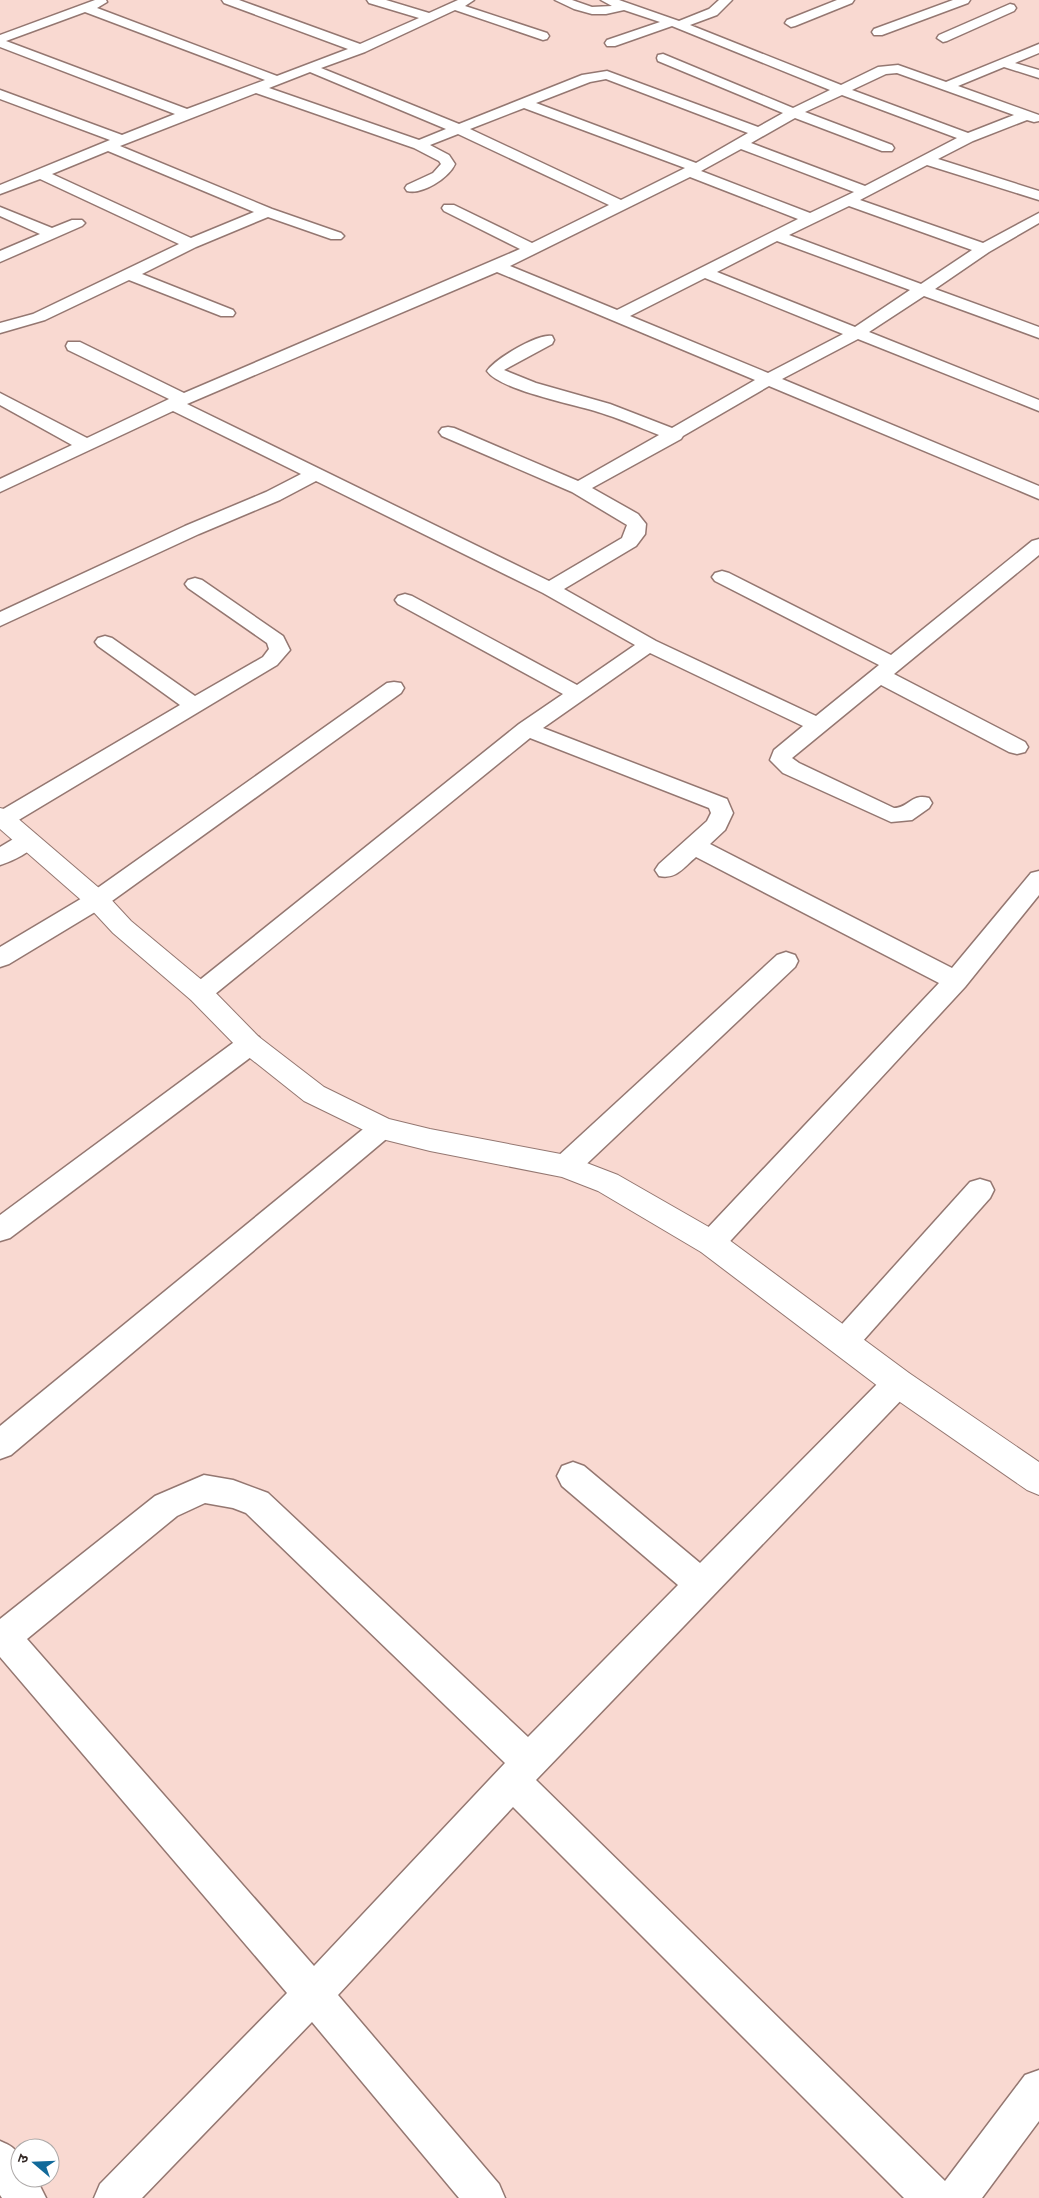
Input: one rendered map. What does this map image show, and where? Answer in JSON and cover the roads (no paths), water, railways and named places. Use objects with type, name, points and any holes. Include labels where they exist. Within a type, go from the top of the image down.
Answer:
[{"type":"street","points":[[1,39],[106,0]]},
{"type":"street","points":[[228,0],[360,49]]},
{"type":"street","points":[[373,0],[430,17]]},
{"type":"street","points":[[0,190],[124,141],[186,114],[360,49],[468,0]]},
{"type":"street","points":[[561,0],[596,12],[604,12],[624,6]]},
{"type":"street","points":[[607,0],[675,24],[968,138]]},
{"type":"street","points":[[611,43],[713,12],[726,0]]},
{"type":"street","points":[[791,22],[848,0]]},
{"type":"street","points":[[878,32],[964,0]]},
{"type":"street","points":[[943,38],[1024,0]]},
{"type":"street","points":[[993,3],[1010,8]]},
{"type":"street","points":[[454,6],[543,36]]},
{"type":"street","points":[[86,8],[277,80]]},
{"type":"street","points":[[1,39],[186,114]]},
{"type":"street","points":[[947,86],[1039,48]]},
{"type":"street","points":[[663,58],[838,131],[887,148]]},
{"type":"street","points":[[1003,63],[1039,74]]},
{"type":"street","points":[[310,68],[458,129],[620,205]]},
{"type":"street","points":[[0,486],[178,402],[497,266],[694,170],[795,112],[883,70],[890,69],[912,73],[1033,117]]},
{"type":"street","points":[[419,145],[587,78],[607,75],[761,132]]},
{"type":"street","points":[[256,88],[419,145],[444,158],[448,168],[444,172],[412,188]]},
{"type":"street","points":[[0,94],[124,141]]},
{"type":"street","points":[[524,103],[694,170],[811,219]]},
{"type":"street","points":[[616,317],[776,235],[866,192],[968,138],[1033,117]]},
{"type":"street","points":[[741,144],[866,192]]},
{"type":"street","points":[[108,146],[267,212],[336,236]]},
{"type":"street","points":[[926,160],[1039,196]]},
{"type":"street","points":[[41,174],[191,244]]},
{"type":"street","points":[[848,201],[984,249]]},
{"type":"street","points":[[449,208],[532,249]]},
{"type":"street","points":[[0,211],[53,234]]},
{"type":"street","points":[[0,328],[39,317],[191,244],[267,212]]},
{"type":"street","points":[[579,488],[675,435],[768,380],[855,334],[984,249],[1039,217]]},
{"type":"street","points":[[0,256],[77,223]]},
{"type":"street","points":[[776,235],[1039,332]]},
{"type":"street","points":[[497,266],[1039,492]]},
{"type":"street","points":[[704,272],[1039,406]]},
{"type":"street","points":[[129,274],[227,313]]},
{"type":"street","points":[[546,340],[499,366],[495,371],[530,387],[604,408],[675,435]]},
{"type":"street","points":[[74,346],[317,473],[550,589],[650,645],[818,725]]},
{"type":"street","points":[[0,398],[86,445]]},
{"type":"street","points":[[448,432],[579,488],[631,518],[637,524],[636,534],[629,542],[550,589]]},
{"type":"street","points":[[0,620],[192,530],[273,496],[317,473]]},
{"type":"street","points":[[921,803],[904,815],[892,815],[791,768],[781,760],[782,755],[1039,545]]},
{"type":"street","points":[[722,577],[1017,747]]},
{"type":"street","points":[[196,584],[276,640],[280,650],[270,661],[2,818],[97,900],[122,927],[200,993],[250,1044],[314,1094],[382,1128],[430,1140],[566,1166],[608,1183],[711,1244],[898,1383],[1039,1480]]},
{"type":"street","points":[[405,600],[578,694]]},
{"type":"street","points":[[105,642],[195,706]]},
{"type":"street","points":[[200,993],[526,728],[650,645]]},
{"type":"street","points":[[0,958],[97,900],[394,688]]},
{"type":"street","points":[[526,728],[719,804],[722,813],[717,825],[667,870]]},
{"type":"street","points":[[0,857],[28,840]]},
{"type":"street","points":[[694,846],[956,981]]},
{"type":"street","points":[[711,1244],[956,981],[1039,879]]},
{"type":"street","points":[[566,1166],[786,961]]},
{"type":"street","points":[[0,1230],[250,1044]]},
{"type":"street","points":[[0,1445],[382,1128]]},
{"type":"street","points":[[844,1342],[980,1190]]},
{"type":"street","points":[[114,2198],[313,1994],[521,1771],[898,1383]]},
{"type":"street","points":[[573,1476],[701,1584]]},
{"type":"street","points":[[485,2198],[313,1994],[2,1639],[166,1506],[204,1489],[233,1494],[257,1503],[521,1771],[934,2198]]},
{"type":"street","points":[[957,2198],[1039,2089]]},
{"type":"street","points":[[0,2161],[26,2198]]}]
